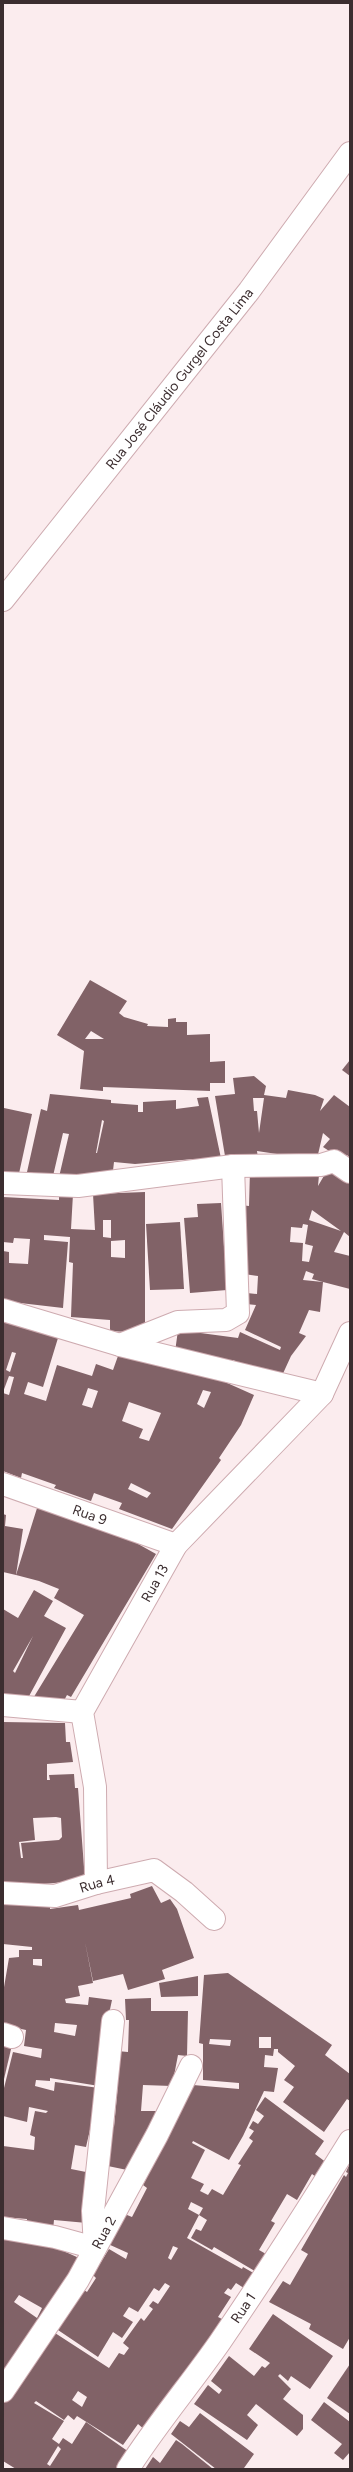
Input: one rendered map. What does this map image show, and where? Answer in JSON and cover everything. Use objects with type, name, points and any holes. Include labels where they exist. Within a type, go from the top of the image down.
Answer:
[{"type":"street","name":"Rua José Cláudio Gurgel Costa Lima","points":[[3,600],[249,291],[350,153]]},
{"type":"street","points":[[3,1183],[78,1186],[233,1166],[321,1164],[334,1161],[350,1172]]},
{"type":"street","points":[[120,1345],[178,1322],[226,1320],[238,1313],[233,1166]]},
{"type":"street","points":[[3,1310],[120,1345],[322,1394]]},
{"type":"street","name":"Rua 13","points":[[82,1712],[176,1545],[322,1394],[350,1333]]},
{"type":"street","name":"Rua 9","points":[[3,1484],[176,1545]]},
{"type":"street","points":[[3,1705],[82,1712],[95,1788],[96,1883]]},
{"type":"street","name":"Rua 4","points":[[3,1893],[55,1896],[96,1883],[154,1870],[184,1892],[214,1919]]},
{"type":"street","points":[[3,2228],[55,2237],[95,2248],[93,2211],[113,2021]]},
{"type":"street","name":"Rua 2","points":[[3,2391],[78,2280],[128,2188],[191,2066]]},
{"type":"street","name":"Rua 1","points":[[128,2469],[154,2428],[219,2343],[271,2266],[350,2141]]},
{"type":"street","points":[[96,2175],[128,2188]]},
{"type":"building","points":[[90,980],[127,1001],[119,1013],[124,1017],[148,1024],[147,1026],[168,1027],[168,1019],[176,1018],[176,1022],[187,1022],[187,1035],[210,1034],[210,1062],[225,1061],[225,1083],[210,1083],[210,1091],[103,1087],[103,1091],[80,1089],[84,1051],[57,1035]],"holes":[[[91,1031],[104,1039],[85,1039]]]},
{"type":"building","points":[[350,1060],[350,1076],[342,1070]]},
{"type":"building","points":[[254,1076],[266,1086],[264,1095],[286,1098],[288,1090],[315,1095],[324,1099],[320,1111],[334,1095],[350,1107],[350,1158],[347,1155],[343,1160],[323,1147],[330,1139],[323,1133],[316,1163],[276,1159],[277,1154],[257,1151],[258,1158],[226,1162],[215,1096],[235,1094],[233,1078]],"holes":[[[253,1098],[264,1098],[259,1133],[257,1111],[254,1111]]]},
{"type":"building","points":[[50,1094],[111,1100],[111,1103],[138,1105],[138,1112],[143,1112],[143,1102],[176,1100],[176,1109],[199,1106],[197,1098],[208,1097],[222,1163],[194,1165],[194,1159],[135,1164],[114,1162],[112,1179],[59,1177],[69,1134],[63,1133],[53,1176],[27,1172],[41,1109],[47,1111]],"holes":[[[102,1120],[104,1121],[97,1153],[96,1153]]]},
{"type":"building","points":[[4,1108],[32,1114],[18,1178],[3,1177]]},
{"type":"building","points":[[328,1169],[350,1182],[350,1237],[344,1232],[334,1252],[350,1256],[350,1289],[323,1282],[320,1312],[309,1310],[299,1333],[306,1336],[291,1356],[280,1380],[236,1364],[237,1362],[233,1360],[232,1365],[175,1352],[178,1330],[238,1338],[240,1332],[280,1350],[281,1347],[245,1330],[256,1305],[246,1304],[247,1293],[257,1294],[258,1276],[244,1274],[240,1205],[249,1206],[250,1171],[319,1175],[318,1186]],"holes":[[[312,1210],[341,1231],[309,1220]],[[303,1224],[308,1225],[305,1244],[313,1246],[309,1262],[302,1261],[303,1243],[290,1242],[291,1227],[302,1228]],[[306,1271],[314,1274],[312,1279],[323,1282],[303,1280]]]},
{"type":"building","points":[[145,1192],[145,1333],[110,1331],[110,1320],[71,1317],[73,1263],[69,1262],[70,1237],[44,1235],[44,1240],[68,1242],[63,1308],[3,1301],[3,1251],[9,1252],[9,1263],[28,1264],[30,1239],[14,1238],[13,1243],[3,1242],[3,1197],[59,1200],[59,1193],[73,1194],[71,1229],[95,1230],[93,1194]],"holes":[[[103,1220],[111,1220],[111,1238],[103,1237]],[[125,1240],[125,1258],[111,1257],[111,1241]]]},
{"type":"building","points":[[221,1203],[227,1290],[190,1293],[184,1218],[198,1217],[197,1204]]},
{"type":"building","points":[[180,1222],[184,1289],[150,1290],[146,1224]]},
{"type":"building","points":[[3,1321],[58,1338],[43,1387],[28,1382],[24,1394],[46,1401],[57,1365],[92,1376],[96,1364],[113,1370],[118,1356],[216,1378],[254,1395],[241,1425],[219,1458],[221,1460],[172,1529],[119,1509],[122,1503],[94,1493],[91,1501],[54,1488],[56,1485],[22,1473],[21,1478],[3,1471],[3,1393],[9,1395],[14,1377],[9,1376],[3,1392]],"holes":[[[12,1352],[16,1353],[10,1372],[6,1370]],[[88,1388],[98,1391],[92,1408],[82,1405]],[[203,1390],[211,1392],[204,1408],[197,1404]],[[129,1402],[161,1413],[149,1441],[139,1438],[143,1429],[122,1421]],[[131,1483],[151,1493],[147,1498],[128,1489]]]},
{"type":"building","points":[[38,1505],[131,1540],[156,1554],[71,1697],[67,1695],[60,1708],[32,1700],[84,1615],[54,1598],[59,1589],[39,1581],[16,1575]]},
{"type":"building","points":[[3,1514],[6,1515],[5,1526],[23,1529],[16,1575],[3,1572]]},
{"type":"building","points":[[34,1590],[53,1601],[44,1616],[66,1628],[28,1698],[3,1699],[3,1609],[18,1618]],"holes":[[[33,1636],[15,1673],[13,1671]]]},
{"type":"building","points":[[3,1722],[65,1723],[66,1742],[70,1742],[73,1762],[47,1764],[47,1780],[50,1780],[49,1775],[74,1774],[75,1788],[78,1788],[85,1880],[3,1888]],"holes":[[[33,1818],[61,1818],[62,1837],[59,1840],[21,1843],[23,1858],[21,1858],[19,1842],[35,1840]]]},
{"type":"building","points":[[152,1886],[161,1903],[170,1899],[177,1909],[194,1958],[162,1970],[165,1979],[128,1990],[123,1974],[93,1981],[85,1942],[93,1983],[78,1986],[80,1996],[65,1999],[66,2003],[88,2005],[89,1997],[112,2000],[106,2028],[104,2059],[106,2059],[95,2121],[92,2121],[86,2147],[75,2145],[71,2169],[91,2173],[87,2223],[54,2220],[53,2230],[26,2226],[27,2219],[3,2217],[3,2146],[34,2150],[35,2137],[30,2135],[35,2111],[46,2113],[48,2111],[29,2107],[27,2122],[3,2116],[3,2092],[13,2052],[41,2058],[42,2049],[24,2046],[26,2030],[3,2025],[3,1993],[9,1958],[19,1957],[19,1950],[32,1950],[32,1947],[3,1944],[3,1898],[50,1903],[50,1909],[78,1905],[79,1910],[131,1898],[130,1894]],"holes":[[[33,1959],[42,1959],[42,1966],[33,1965]],[[55,2023],[77,2025],[75,2036],[54,2032]],[[50,2078],[99,2086],[99,2088],[55,2082],[54,2091],[35,2086],[36,2080],[50,2081]]]},
{"type":"building","points":[[228,1973],[332,2045],[325,2055],[350,2074],[350,2101],[347,2099],[324,2132],[283,2102],[294,2087],[284,2080],[295,2066],[278,2052],[278,2049],[274,2049],[273,2056],[265,2055],[264,2067],[278,2068],[274,2092],[264,2091],[243,2136],[229,2160],[193,2141],[192,2143],[205,2150],[191,2178],[204,2184],[200,2191],[208,2195],[212,2189],[223,2195],[241,2165],[238,2164],[253,2141],[249,2138],[254,2131],[249,2128],[253,2121],[258,2124],[264,2116],[256,2110],[265,2097],[324,2141],[315,2154],[327,2163],[320,2180],[312,2174],[297,2200],[287,2194],[271,2221],[275,2223],[259,2250],[266,2254],[258,2273],[214,2247],[212,2250],[191,2238],[196,2229],[201,2231],[207,2220],[199,2215],[187,2238],[242,2269],[243,2267],[257,2275],[247,2290],[236,2283],[231,2290],[228,2288],[224,2293],[231,2297],[218,2317],[226,2321],[145,2430],[138,2424],[123,2445],[77,2416],[74,2420],[68,2415],[64,2420],[36,2401],[34,2403],[64,2421],[52,2439],[59,2444],[63,2438],[72,2444],[86,2422],[129,2452],[117,2469],[16,2469],[3,2461],[3,2398],[36,2361],[55,2333],[109,2368],[119,2353],[124,2355],[129,2348],[123,2343],[141,2318],[144,2321],[153,2309],[149,2306],[153,2301],[158,2304],[170,2286],[165,2283],[159,2291],[154,2288],[138,2312],[129,2307],[123,2316],[133,2322],[122,2338],[113,2332],[98,2357],[55,2328],[84,2290],[87,2292],[96,2278],[93,2275],[109,2249],[126,2259],[128,2253],[108,2244],[122,2213],[132,2217],[147,2188],[143,2185],[193,2085],[239,2089],[239,2083],[203,2080],[203,2044],[199,2043],[204,1975]],"holes":[[[259,2037],[271,2037],[271,2048],[259,2048]],[[210,2039],[231,2040],[230,2046],[209,2044]],[[191,2202],[203,2208],[199,2215],[188,2209]],[[173,2246],[178,2248],[171,2260],[168,2258]],[[78,2391],[87,2397],[82,2407],[72,2400]],[[58,2446],[61,2449],[50,2466],[47,2464]]]},
{"type":"building","points":[[198,1976],[198,1996],[161,1997],[159,1983]]},
{"type":"building","points":[[151,1998],[151,2011],[188,2011],[187,2056],[178,2055],[172,2086],[143,2085],[141,2111],[164,2111],[132,2171],[103,2165],[110,2126],[114,2127],[118,2084],[114,2084],[117,2051],[128,2052],[129,2020],[126,2020],[125,1999]]},
{"type":"building","points":[[3,2043],[12,2045],[4,2079],[3,2079]]},
{"type":"building","points":[[350,2163],[350,2337],[343,2349],[309,2329],[311,2324],[269,2302],[283,2281],[290,2285],[308,2254],[301,2250],[344,2175],[346,2177],[348,2173],[346,2172]]},
{"type":"building","points":[[3,2236],[59,2249],[79,2258],[52,2313],[3,2377]],"holes":[[[19,2295],[42,2308],[37,2318],[14,2302]]]},
{"type":"building","points":[[273,2314],[333,2356],[310,2389],[291,2376],[288,2381],[280,2374],[278,2376],[291,2389],[283,2399],[303,2415],[303,2429],[297,2436],[256,2404],[247,2415],[258,2425],[247,2440],[194,2404],[208,2385],[219,2394],[222,2390],[211,2381],[229,2356],[254,2376],[262,2366],[265,2368],[270,2363],[249,2349]]},
{"type":"building","points":[[350,2364],[350,2414],[327,2398]]},
{"type":"building","points":[[324,2402],[350,2422],[350,2452],[343,2460],[334,2453],[342,2444],[311,2420]]},
{"type":"building","points":[[200,2413],[254,2454],[244,2468],[216,2469],[171,2434],[180,2421],[189,2427]]},
{"type":"building","points":[[176,2440],[213,2469],[145,2469],[153,2457],[160,2463]]}]
